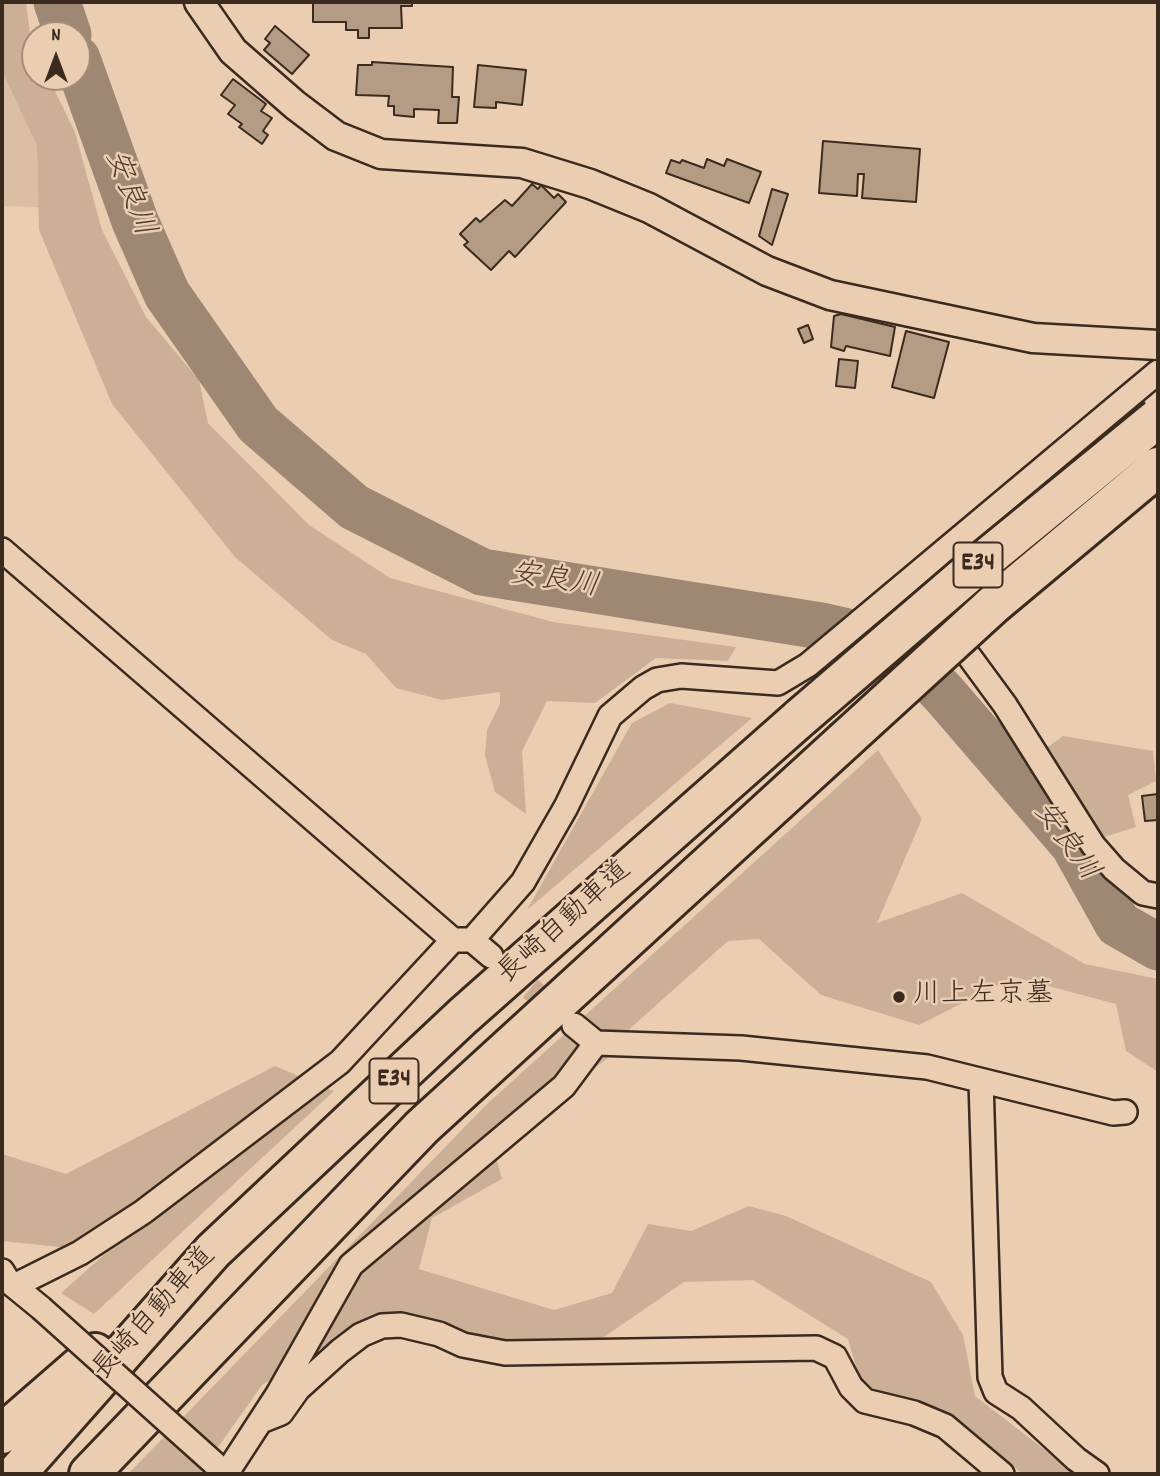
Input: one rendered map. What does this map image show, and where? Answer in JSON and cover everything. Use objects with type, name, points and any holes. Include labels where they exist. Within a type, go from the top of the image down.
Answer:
[{"type":"highway","name":"長崎自動車道","points":[[16,1474],[213,1251],[463,1016],[801,716],[965,576],[1158,418]]},
{"type":"highway","name":"長崎自動車道","points":[[89,1474],[422,1128],[994,604],[1158,467]]},
{"type":"highway","points":[[2,1434],[213,1251]]},
{"type":"street","points":[[199,2],[233,51],[295,105],[336,136],[381,154],[522,163],[590,184],[649,208],[767,271],[830,295],[1033,338],[1158,345]]},
{"type":"street","points":[[596,1043],[564,1086],[351,1265],[261,1421],[221,1471],[7,1279],[80,1253],[143,1212],[330,1070],[523,882],[566,807],[610,716],[643,688],[657,680],[681,676],[778,683],[808,665],[882,600],[1158,372]]},
{"type":"street","points":[[2,550],[462,940],[491,956]]},
{"type":"street","points":[[882,600],[900,603],[934,625],[969,656],[1005,705],[1093,845],[1114,869],[1143,892],[1158,896]]},
{"type":"street","points":[[574,1025],[596,1043],[741,1048],[859,1058],[927,1067],[1113,1113],[1125,1112]]},
{"type":"street","points":[[981,1081],[990,1377],[996,1392],[1021,1408],[1076,1460],[1097,1474]]},
{"type":"street","points":[[261,1421],[281,1413],[298,1390],[340,1351],[361,1335],[382,1326],[401,1325],[439,1334],[463,1345],[505,1353],[816,1348],[835,1357],[851,1387],[865,1401],[914,1413],[945,1426],[1002,1474]]},
{"type":"shaded area","points":[[2,2],[26,2],[28,21],[21,21],[21,91],[55,91],[75,132],[102,230],[146,317],[199,380],[208,423],[309,525],[390,578],[553,622],[736,647],[728,661],[656,658],[595,703],[547,701],[522,751],[526,814],[495,792],[485,755],[487,730],[500,704],[500,692],[442,700],[396,688],[366,654],[332,640],[235,557],[112,404],[39,230],[37,146],[2,71]]},
{"type":"shaded area","points":[[2,71],[37,146],[39,207],[2,206]]},
{"type":"shaded area","points":[[670,703],[752,718],[527,910],[632,723]]},
{"type":"shaded area","points":[[1063,736],[1153,751],[1156,781],[1128,795],[1136,827],[1101,838],[1045,749]]},
{"type":"shaded area","points":[[878,750],[922,819],[877,923],[962,893],[1085,964],[1158,979],[1158,1072],[1126,1051],[1116,1004],[1014,977],[919,1025],[821,995],[759,939],[728,941],[625,1033],[613,1054],[587,1074],[497,1161],[502,1179],[432,1218],[419,1269],[554,1310],[612,1293],[648,1224],[691,1231],[749,1206],[786,1216],[931,1282],[963,1335],[975,1396],[1076,1474],[1023,1474],[942,1412],[861,1384],[848,1339],[753,1280],[684,1282],[601,1339],[489,1339],[403,1318],[368,1320],[262,1385],[199,1474],[128,1474],[485,1106]]},
{"type":"shaded area","points":[[275,1066],[334,1091],[94,1314],[61,1293],[107,1252],[2,1241],[2,1154],[66,1174]]},
{"type":"building","points":[[313,2],[412,2],[412,6],[401,6],[402,28],[369,28],[369,38],[358,38],[358,30],[346,30],[346,22],[313,22]]},
{"type":"building","points":[[275,26],[309,55],[292,74],[264,50],[270,43],[265,39]]},
{"type":"building","points":[[372,62],[453,67],[452,97],[459,97],[457,123],[438,123],[439,110],[414,109],[414,117],[394,115],[394,106],[388,106],[389,96],[356,95],[358,65],[372,65]]},
{"type":"building","points":[[478,65],[526,70],[522,105],[496,102],[496,108],[474,107]]},
{"type":"building","points":[[233,79],[266,104],[261,111],[272,118],[263,131],[268,135],[262,144],[239,127],[242,124],[228,114],[235,105],[221,95]]},
{"type":"building","points":[[823,141],[920,149],[916,202],[862,198],[864,174],[858,174],[857,196],[819,193]]},
{"type":"building","points":[[707,159],[724,166],[727,159],[761,172],[749,203],[666,173],[671,160],[680,163],[682,160],[704,168]]},
{"type":"building","points":[[532,184],[538,189],[541,185],[554,198],[558,194],[566,202],[515,257],[509,251],[491,270],[464,245],[468,242],[460,234],[476,218],[480,222],[505,200],[512,206]]},
{"type":"building","points":[[772,189],[788,194],[772,245],[759,236]]},
{"type":"building","points":[[841,314],[895,327],[890,356],[846,346],[844,351],[831,347],[834,316]]},
{"type":"building","points":[[808,325],[813,339],[804,343],[798,329]]},
{"type":"building","points":[[906,331],[949,342],[934,398],[892,387]]},
{"type":"building","points":[[839,359],[858,361],[855,388],[836,386]]},
{"type":"building","points":[[1158,794],[1158,820],[1145,821],[1142,796]]},
{"type":"waterway","name":"安良川","points":[[57,2],[63,21]]},
{"type":"waterway","name":"安良川","points":[[88,91],[135,221],[167,294],[258,424],[354,507],[482,572],[821,626],[895,643],[944,694],[1074,845],[1118,924],[1158,947]]},
{"type":"tunnel","points":[[504,967],[561,1014]]},
{"type":"place","name":"川上左京墓","points":[[899,997]]}]
